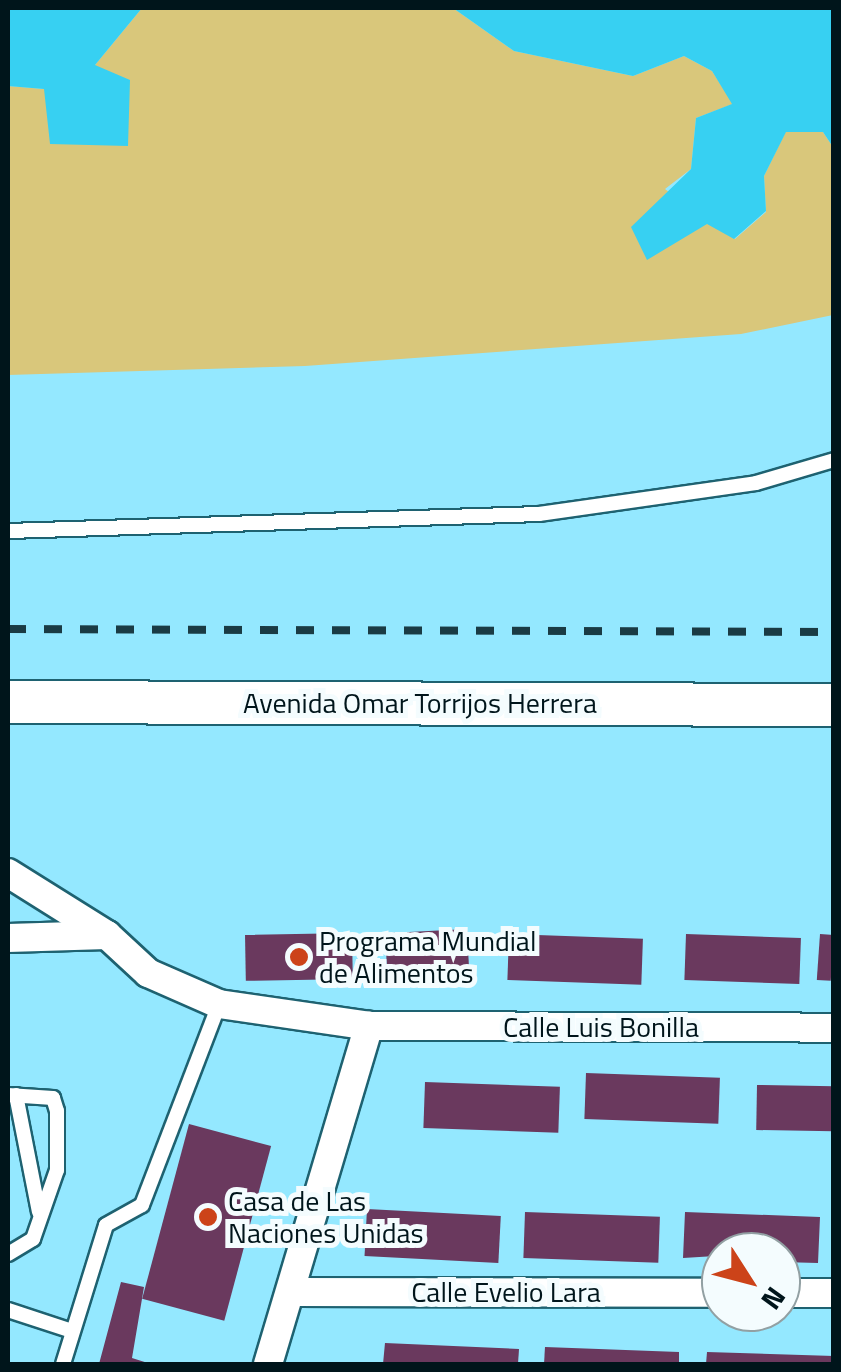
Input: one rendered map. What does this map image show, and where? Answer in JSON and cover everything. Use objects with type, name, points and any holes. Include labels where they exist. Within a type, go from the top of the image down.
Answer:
[{"type":"main road","name":"Avenida Omar Torrijos Herrera","points":[[8,702],[834,704]]},
{"type":"street","name":"Calle Luis Bonilla","points":[[8,873],[108,935],[148,973],[219,1004],[369,1026],[834,1028]]},
{"type":"street","points":[[8,938],[108,935]]},
{"type":"street","points":[[268,1364],[369,1026]]},
{"type":"street","name":"Calle Evelio Lara","points":[[291,1292],[701,1293]]},
{"type":"street","points":[[801,1293],[834,1293]]},
{"type":"lane","points":[[8,531],[540,514],[756,483],[834,460]]},
{"type":"lane","points":[[63,1364],[106,1225],[142,1204],[219,1004]]},
{"type":"lane","points":[[8,1254],[33,1238],[56,1170],[57,1111],[53,1098],[12,1095],[40,1212]]},
{"type":"lane","points":[[8,1310],[72,1331]]},
{"type":"shaded area","points":[[142,8],[453,8],[514,51],[633,76],[684,56],[712,71],[733,104],[696,118],[691,169],[665,189],[707,223],[735,239],[766,212],[764,176],[786,131],[823,132],[833,147],[833,315],[741,334],[305,366],[8,375],[8,86],[44,89],[95,65]]},
{"type":"water","points":[[8,8],[142,8],[95,65],[130,80],[128,146],[50,144],[44,89],[8,86]]},
{"type":"water","points":[[453,8],[833,8],[833,147],[823,132],[786,132],[764,176],[766,211],[734,239],[707,224],[647,260],[631,227],[691,169],[696,118],[732,104],[712,71],[684,56],[633,76],[514,51]]},
{"type":"building","name":"Programa Mundial de Alimentos","points":[[467,929],[469,974],[387,978],[385,933]]},
{"type":"building","name":"Programa Mundial de Alimentos","points":[[352,933],[353,979],[246,981],[245,935]]},
{"type":"building","points":[[509,934],[643,939],[641,985],[507,980]]},
{"type":"building","points":[[686,934],[801,938],[799,984],[684,980]]},
{"type":"building","points":[[820,934],[834,935],[831,981],[817,980]]},
{"type":"building","points":[[586,1073],[720,1078],[718,1124],[584,1119]]},
{"type":"building","points":[[425,1082],[560,1087],[558,1133],[423,1128]]},
{"type":"building","points":[[757,1085],[834,1086],[833,1131],[756,1130]]},
{"type":"building","name":"Casa de Las Naciones Unidas","points":[[189,1124],[271,1146],[224,1321],[142,1299]]},
{"type":"building","points":[[367,1209],[501,1216],[498,1263],[365,1256]]},
{"type":"building","points":[[525,1212],[660,1217],[658,1263],[523,1258]]},
{"type":"building","points":[[685,1212],[820,1217],[818,1263],[801,1263],[801,1232],[701,1232],[701,1257],[683,1258]]},
{"type":"building","points":[[121,1282],[144,1287],[132,1358],[151,1364],[99,1364]]},
{"type":"building","points":[[385,1343],[519,1349],[518,1364],[383,1364]]},
{"type":"building","points":[[545,1347],[679,1352],[679,1364],[544,1364]]},
{"type":"building","points":[[707,1352],[834,1356],[834,1364],[706,1364]]},
{"type":"railway","points":[[8,629],[834,632]]},
{"type":"place","name":"Programa Mundial de Alimentos","points":[[299,957]]},
{"type":"place","name":"Casa de Las Naciones Unidas","points":[[208,1217]]}]
